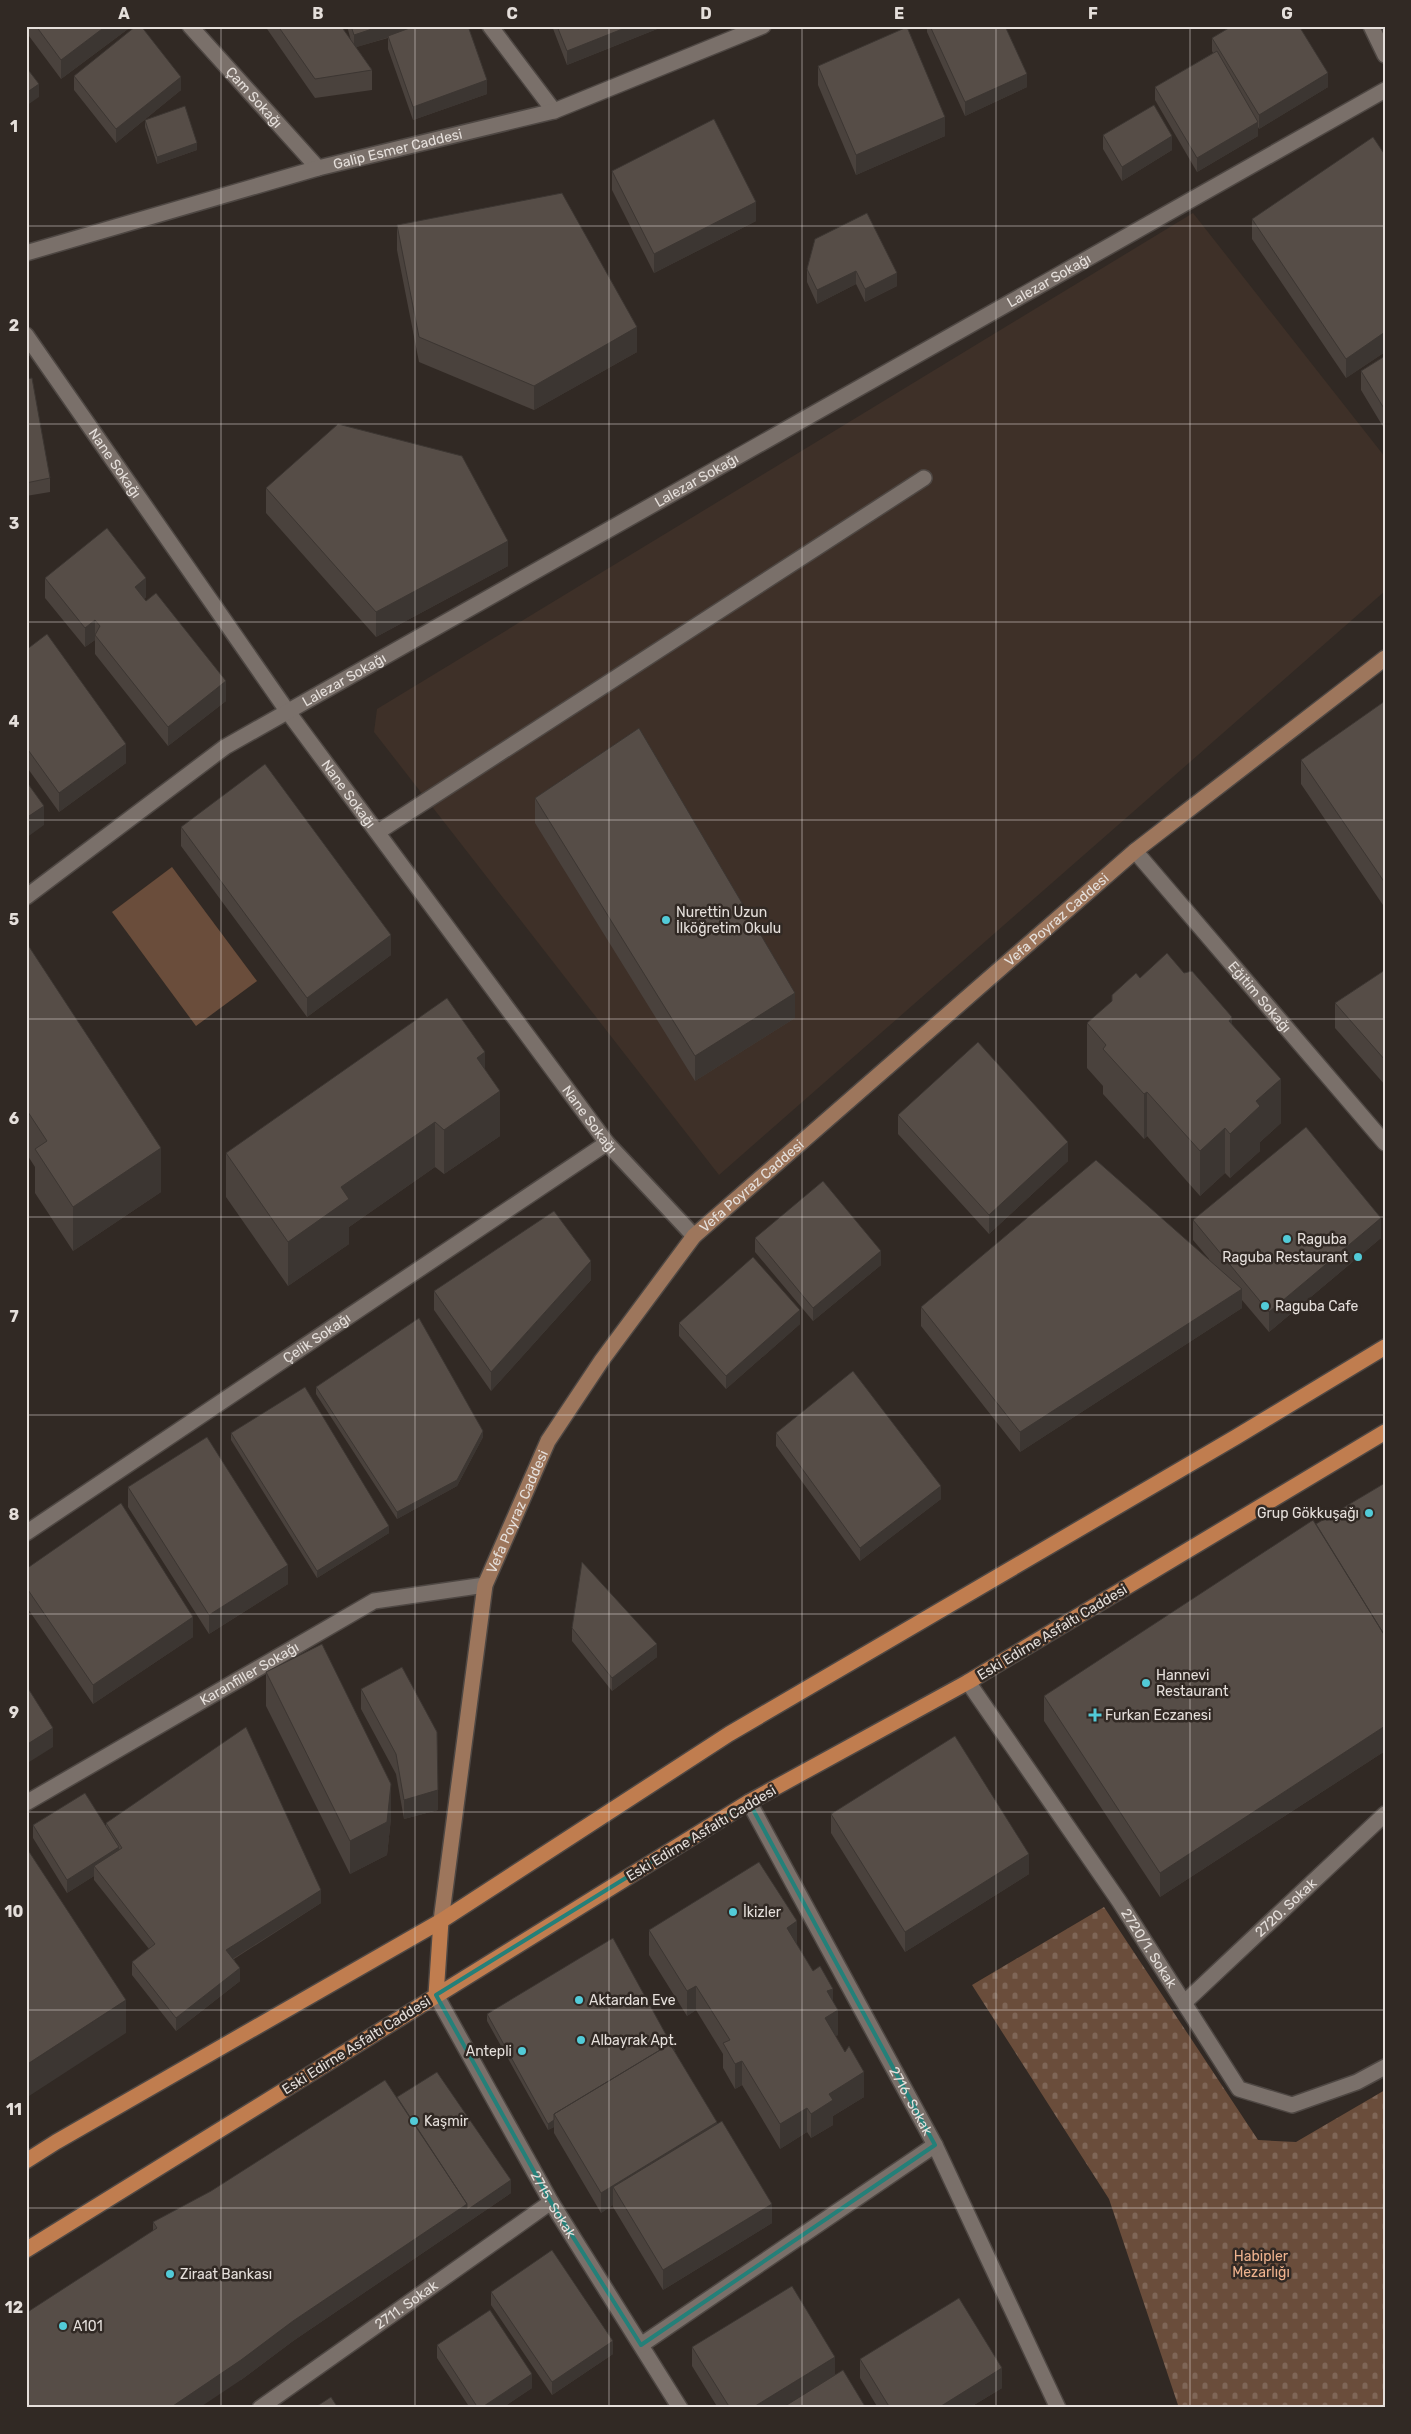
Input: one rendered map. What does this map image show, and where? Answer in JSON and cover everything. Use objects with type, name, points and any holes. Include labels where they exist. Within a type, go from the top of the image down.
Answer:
[{"type":"main road","name":"Vefa Poyraz Caddesi","points":[[441,1921],[485,1585],[548,1442],[602,1360],[694,1236],[1136,851],[1385,658]]},
{"type":"main road","points":[[26,2160],[441,1921],[729,1734],[1228,1442],[1385,1347]]},
{"type":"main road","name":"Eski Edirne Asfaltı Caddesi","points":[[26,2250],[368,2039],[436,1994],[749,1802],[968,1682],[1385,1432]]},
{"type":"main road","points":[[436,1994],[441,1921]]},
{"type":"street","name":"Çam Sokağı","points":[[190,26],[318,168]]},
{"type":"street","points":[[490,26],[554,111]]},
{"type":"street","name":"Galip Esmer Caddesi","points":[[26,253],[318,168],[554,111],[763,26]]},
{"type":"street","points":[[1371,26],[1385,55]]},
{"type":"street","name":"Lalezar Sokağı","points":[[26,897],[225,747],[1385,90]]},
{"type":"street","name":"Nane Sokağı","points":[[26,335],[288,712],[607,1143],[694,1236]]},
{"type":"street","points":[[378,832],[924,478]]},
{"type":"street","name":"Eğitim Sokağı","points":[[1136,851],[1385,1143]]},
{"type":"street","name":"Çelik Sokağı","points":[[26,1533],[607,1143]]},
{"type":"street","name":"Karanfiller Sokağı","points":[[26,1803],[374,1601],[485,1585]]},
{"type":"street","name":"2720/1. Sokak","points":[[968,1682],[1119,1901],[1239,2089],[1292,2105],[1357,2082],[1385,2067]]},
{"type":"street","name":"2716. Sokak","points":[[749,1802],[935,2145],[1058,2408]]},
{"type":"street","name":"2720. Sokak","points":[[1185,2002],[1385,1814]]},
{"type":"street","name":"2715. Sokak","points":[[436,1994],[551,2202],[680,2408]]},
{"type":"street","points":[[641,2345],[935,2145]]},
{"type":"street","name":"2711. Sokak","points":[[260,2408],[551,2202]]},
{"type":"highlighted area","points":[[749,1802],[935,2145],[641,2345],[551,2202],[436,1995]]},
{"type":"shaded area","points":[[1193,213],[1385,457],[1385,591],[719,1175],[374,732],[377,709]]},
{"type":"green space","points":[[172,867],[257,981],[196,1026],[112,912]]},
{"type":"green space","name":"Habipler Mezarlığı","points":[[1104,1907],[1258,2140],[1296,2142],[1385,2090],[1385,2408],[1179,2408],[1109,2199],[972,1985]]},
{"type":"building","points":[[36,26],[106,26],[61,60]]},
{"type":"building","points":[[136,26],[141,26],[181,77],[116,129],[74,76]]},
{"type":"building","points":[[278,26],[341,26],[372,70],[315,79]]},
{"type":"building","points":[[351,26],[381,26],[354,35]]},
{"type":"building","points":[[415,26],[468,26],[487,80],[413,107],[388,36]]},
{"type":"building","points":[[557,26],[630,26],[567,51]]},
{"type":"building","points":[[930,26],[1005,26],[1027,74],[965,102]]},
{"type":"building","points":[[1232,26],[1299,26],[1328,73],[1259,115],[1212,38]]},
{"type":"building","points":[[907,27],[945,117],[856,155],[818,66]]},
{"type":"building","points":[[1217,51],[1258,122],[1197,158],[1155,87]]},
{"type":"building","points":[[26,67],[39,84],[26,93]]},
{"type":"building","points":[[1154,105],[1172,136],[1122,167],[1103,135]]},
{"type":"building","points":[[185,106],[197,143],[157,157],[145,120]]},
{"type":"building","points":[[714,119],[756,202],[654,254],[612,171]]},
{"type":"building","points":[[1373,137],[1385,155],[1385,332],[1346,359],[1252,219]]},
{"type":"building","points":[[562,193],[637,327],[534,386],[419,337],[397,225]]},
{"type":"building","points":[[867,213],[897,273],[865,289],[856,271],[817,290],[807,269],[815,239]]},
{"type":"building","points":[[1385,356],[1385,410],[1361,371]]},
{"type":"building","points":[[32,378],[50,478],[26,483],[26,379]]},
{"type":"building","points":[[338,424],[462,456],[508,541],[376,612],[266,488]]},
{"type":"building","points":[[107,528],[146,578],[135,587],[146,601],[156,593],[226,681],[168,727],[95,635],[100,626],[95,620],[85,628],[45,578]]},
{"type":"building","points":[[47,634],[126,744],[59,793],[26,747],[26,650]]},
{"type":"building","points":[[1385,701],[1385,883],[1301,760]]},
{"type":"building","name":"Nurettin Uzun İlköğretim Okulu","points":[[639,728],[795,993],[695,1056],[535,798]]},
{"type":"building","points":[[265,764],[391,935],[307,998],[181,827]]},
{"type":"building","points":[[26,781],[44,806],[26,818]]},
{"type":"building","points":[[26,942],[161,1148],[73,1207],[35,1149],[47,1141],[26,1109]]},
{"type":"building","points":[[1167,953],[1184,973],[1192,971],[1232,1017],[1229,1021],[1281,1079],[1256,1101],[1260,1106],[1230,1134],[1225,1128],[1200,1151],[1147,1092],[1144,1094],[1103,1049],[1106,1045],[1087,1023],[1112,1001],[1112,995],[1136,973],[1140,978]]},
{"type":"building","points":[[1385,970],[1385,1060],[1335,1003]]},
{"type":"building","points":[[447,998],[485,1052],[477,1058],[500,1091],[444,1130],[435,1122],[341,1187],[349,1199],[288,1242],[226,1153]]},
{"type":"building","points":[[978,1042],[1068,1142],[989,1215],[898,1115]]},
{"type":"building","name":"Raguba","points":[[1306,1127],[1381,1218],[1269,1312],[1193,1220]]},
{"type":"building","points":[[1096,1160],[1242,1289],[1020,1432],[921,1307]]},
{"type":"building","points":[[823,1181],[881,1251],[813,1308],[755,1238]]},
{"type":"building","points":[[554,1211],[591,1261],[491,1372],[434,1291]]},
{"type":"building","points":[[753,1257],[800,1310],[726,1376],[679,1323]]},
{"type":"building","points":[[419,1318],[483,1431],[457,1480],[397,1512],[316,1387]]},
{"type":"building","points":[[853,1371],[941,1486],[860,1548],[776,1433]]},
{"type":"building","points":[[305,1387],[389,1526],[317,1571],[231,1433]]},
{"type":"building","points":[[207,1437],[288,1565],[209,1615],[128,1487]]},
{"type":"building","points":[[1385,1483],[1385,1636],[1316,1524]]},
{"type":"building","points":[[121,1503],[193,1617],[93,1685],[26,1587],[26,1569]]},
{"type":"building","points":[[1313,1520],[1385,1636],[1385,1726],[1160,1873],[1044,1696]]},
{"type":"building","points":[[582,1562],[657,1644],[612,1678],[572,1628]]},
{"type":"building","points":[[322,1644],[391,1784],[387,1822],[350,1841],[266,1672]]},
{"type":"building","points":[[402,1667],[437,1732],[438,1790],[404,1800],[396,1754],[361,1689]]},
{"type":"building","points":[[26,1685],[53,1728],[26,1745]]},
{"type":"building","points":[[246,1727],[321,1890],[226,1950],[240,1968],[176,2018],[132,1962],[155,1944],[94,1866],[122,1848],[106,1823]]},
{"type":"building","points":[[955,1736],[1029,1854],[905,1932],[831,1814]]},
{"type":"building","points":[[85,1793],[119,1847],[67,1880],[33,1825]]},
{"type":"building","points":[[26,1847],[126,2000],[26,2065]]},
{"type":"building","points":[[759,1862],[797,1921],[787,1928],[813,1971],[820,1966],[833,1989],[827,1991],[838,2010],[825,2018],[845,2052],[849,2046],[864,2072],[829,2094],[833,2100],[811,2114],[807,2108],[780,2124],[742,2061],[735,2064],[723,2043],[730,2040],[696,1986],[687,1991],[649,1930]]},
{"type":"building","name":"Albayrak Apt.","points":[[613,1938],[675,2051],[670,2044],[554,2114],[554,2120],[548,2124],[487,2014]]},
{"type":"building","points":[[670,2044],[717,2122],[601,2193],[554,2114]]},
{"type":"building","points":[[437,2072],[511,2180],[467,2210],[467,2204],[397,2097]]},
{"type":"building","points":[[385,2080],[467,2204],[293,2321],[241,2360],[170,2408],[26,2408],[26,2313],[157,2228],[153,2222],[211,2191]]},
{"type":"building","points":[[722,2121],[772,2204],[663,2270],[613,2187]]},
{"type":"building","points":[[552,2250],[613,2341],[552,2382],[491,2292]]},
{"type":"building","points":[[792,2286],[835,2357],[752,2408],[730,2408],[692,2347]]},
{"type":"building","points":[[959,2298],[1002,2368],[938,2408],[890,2408],[860,2359]]},
{"type":"building","points":[[490,2310],[532,2374],[481,2408],[478,2408],[437,2345]]},
{"type":"building","points":[[843,2370],[866,2408],[782,2408]]},
{"type":"building","points":[[331,2397],[338,2408],[314,2408]]},
{"type":"place","name":"Nurettin Uzun İlköğretim Okulu","points":[[666,920]]},
{"type":"place","name":"Raguba","points":[[1287,1239]]},
{"type":"place","name":"Raguba Restaurant","points":[[1358,1257]]},
{"type":"place","name":"Raguba Cafe","points":[[1265,1306]]},
{"type":"place","name":"Grup Gökkuşağı","points":[[1369,1513]]},
{"type":"place","name":"Hannevi Restaurant","points":[[1146,1683]]},
{"type":"place","name":"Furkan Eczanesi","points":[[1095,1715]]},
{"type":"place","name":"İkizler","points":[[733,1912]]},
{"type":"place","name":"Aktardan Eve","points":[[579,2000]]},
{"type":"place","name":"Albayrak Apt.","points":[[581,2040]]},
{"type":"place","name":"Antepli","points":[[522,2051]]},
{"type":"place","name":"Kaşmir","points":[[414,2121]]},
{"type":"place","name":"Ziraat Bankası","points":[[170,2274]]},
{"type":"place","name":"A101","points":[[63,2326]]}]
